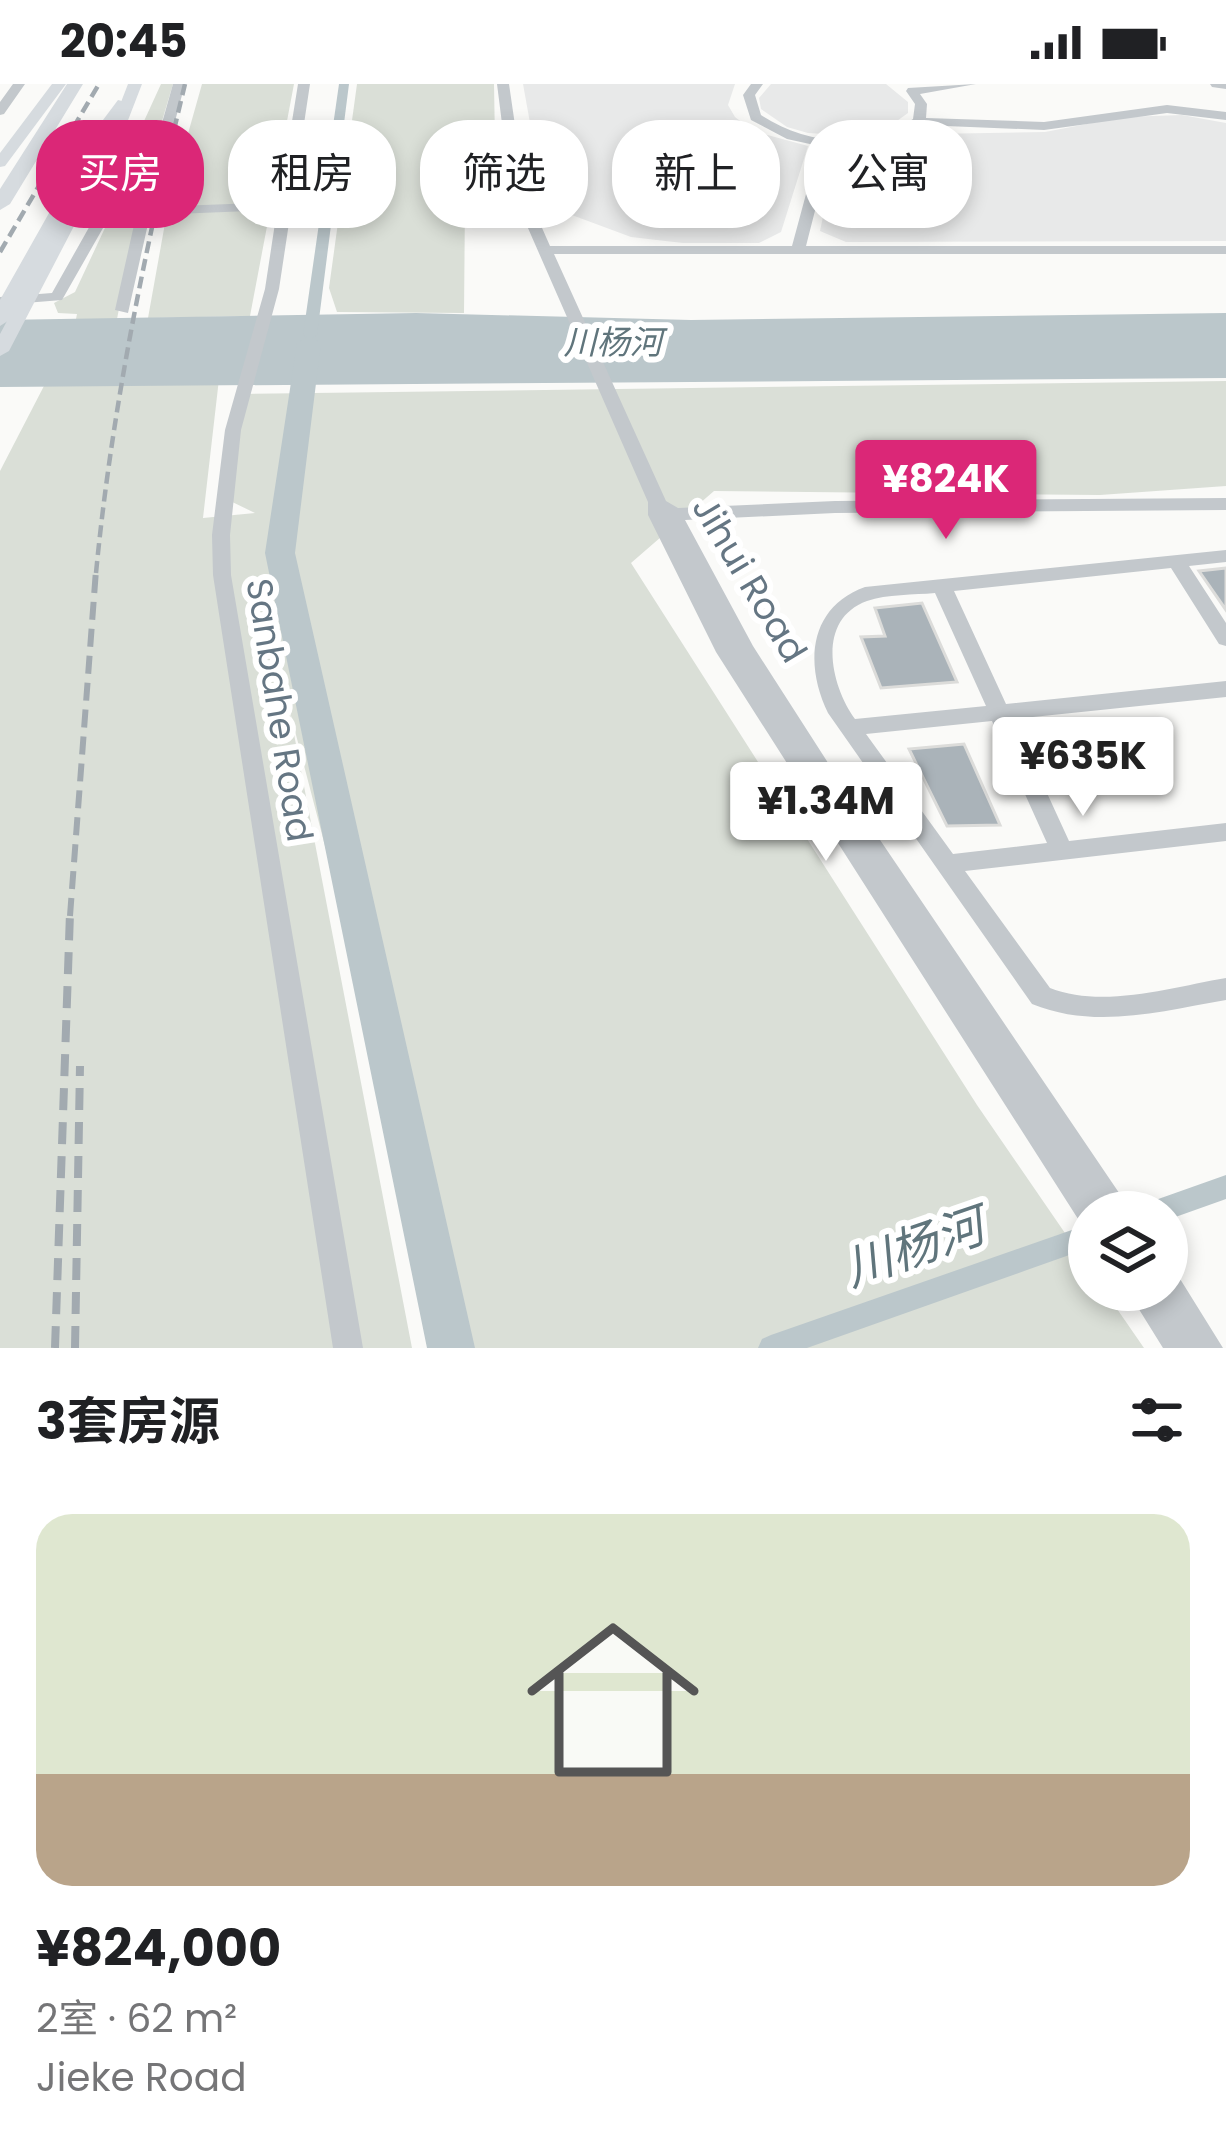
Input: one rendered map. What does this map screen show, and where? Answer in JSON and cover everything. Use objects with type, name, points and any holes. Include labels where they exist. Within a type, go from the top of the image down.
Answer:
[{"type":"highway","points":[[0,204],[75,84]]},
{"type":"highway","points":[[0,291],[121,94]]},
{"type":"highway","points":[[0,183],[46,104]]},
{"type":"highway","points":[[0,319],[53,228]]},
{"type":"main road","points":[[46,104],[58,84]]},
{"type":"main road","points":[[121,94],[135,84]]},
{"type":"main road","points":[[0,163],[29,128]]},
{"type":"main road","points":[[0,352],[62,228]]},
{"type":"street","points":[[0,111],[19,84]]},
{"type":"street","points":[[169,120],[179,84]]},
{"type":"street","name":"Sanbahe Road","points":[[298,120],[304,84]]},
{"type":"street","name":"Jihui Road","points":[[503,84],[517,187],[616,412],[746,685],[1085,1191]]},
{"type":"street","points":[[757,84],[748,95],[755,117],[782,133],[804,138]]},
{"type":"street","points":[[906,88],[970,84]]},
{"type":"street","points":[[1216,84],[1226,85]]},
{"type":"street","points":[[906,88],[922,104],[919,120]]},
{"type":"street","points":[[972,126],[1044,126],[1167,109],[1226,116]]},
{"type":"street","points":[[798,250],[804,227]]},
{"type":"street","points":[[0,301],[57,297],[95,228]]},
{"type":"street","points":[[123,310],[140,228]]},
{"type":"street","name":"Sanbahe Road","points":[[280,228],[267,307],[241,394],[221,535],[226,620],[347,1348]]},
{"type":"street","points":[[547,250],[1226,250]]},
{"type":"street","points":[[664,514],[1097,517],[1226,508]]},
{"type":"street","points":[[1226,556],[865,594],[850,601],[832,620],[820,664],[828,693],[850,728],[1032,986],[1054,1004],[1084,1008],[1226,989]]},
{"type":"street","points":[[1176,561],[1226,639]]},
{"type":"street","points":[[942,587],[1062,851]]},
{"type":"street","points":[[850,728],[1226,689]]},
{"type":"street","points":[[946,864],[1226,832]]},
{"type":"street","points":[[1165,1311],[1201,1345]]},
{"type":"street","points":[[1182,1311],[1201,1345]]},
{"type":"shaded area","points":[[161,84],[173,84],[162,120],[144,120]]},
{"type":"shaded area","points":[[202,84],[294,84],[287,120],[228,120],[228,228],[267,228],[250,316],[148,318],[164,228],[204,228],[204,120],[192,120]]},
{"type":"shaded area","points":[[357,84],[494,84],[495,120],[420,120],[420,228],[465,228],[464,313],[337,312],[329,288],[337,228],[396,228],[396,120],[352,120]]},
{"type":"shaded area","points":[[523,84],[735,84],[728,105],[739,120],[612,120],[612,228],[780,228],[780,138],[804,145],[804,159],[781,232],[759,243],[631,237],[588,221],[588,120],[529,120]]},
{"type":"shaded area","points":[[771,84],[886,84],[908,102],[908,113],[898,120],[804,120],[804,132],[787,127],[761,109],[759,98]]},
{"type":"shaded area","points":[[1182,115],[1226,123],[1226,241],[846,242],[820,231],[972,228],[972,133],[1045,132],[1123,117]]},
{"type":"shaded area","points":[[105,228],[135,228],[117,319],[76,319],[77,314],[58,313],[54,303],[75,292]]},
{"type":"shaded area","points":[[219,379],[203,518],[255,513],[224,498],[241,394],[1226,381],[1226,486],[1100,495],[714,491],[631,563],[977,1105],[1068,1237],[1068,1311],[1118,1311],[1144,1348],[456,1348],[289,708],[412,1348],[0,1348],[0,471],[45,384]]},
{"type":"water","points":[[416,313],[691,320],[1226,313],[1226,378],[0,387],[0,320]]},
{"type":"building","points":[[1226,568],[1226,610],[1199,571]]},
{"type":"building","points":[[922,603],[957,682],[881,688],[861,637],[885,636],[875,608]]},
{"type":"building","points":[[964,744],[1000,825],[947,826],[909,749]]},
{"type":"waterway","points":[[310,335],[344,84]]},
{"type":"waterway","points":[[309,343],[280,553],[451,1348]]},
{"type":"waterway","name":"川杨河","points":[[1188,1201],[1226,1187]]},
{"type":"waterway","name":"川杨河","points":[[771,1348],[1068,1243]]},
{"type":"railway","points":[[0,252],[99,84]]},
{"type":"railway","points":[[96,573],[132,327],[185,84]]},
{"type":"railway","points":[[70,916],[96,570]]},
{"type":"railway","points":[[55,1348],[70,913]]},
{"type":"railway","points":[[75,1348],[80,1066]]}]
